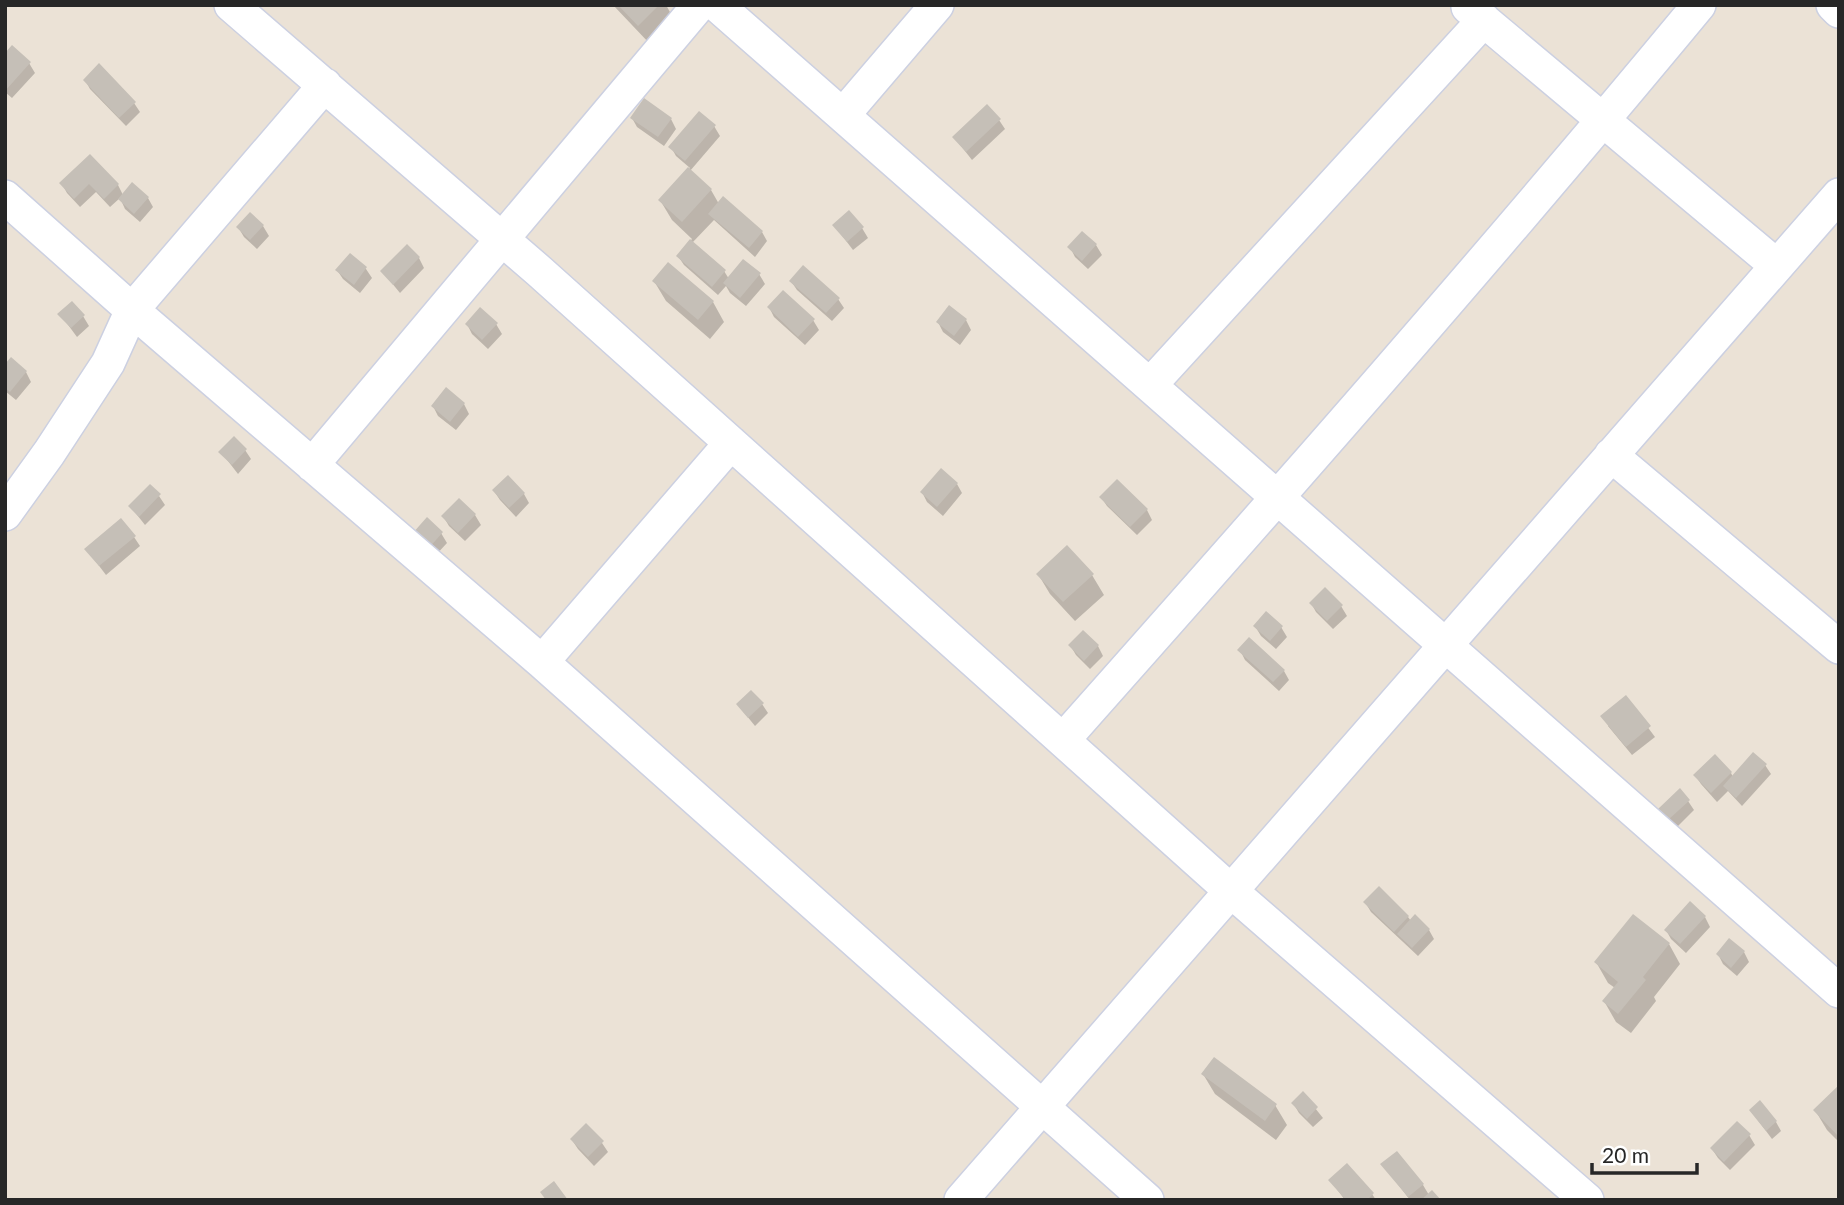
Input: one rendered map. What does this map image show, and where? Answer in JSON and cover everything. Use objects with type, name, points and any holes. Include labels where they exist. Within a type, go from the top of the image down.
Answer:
[{"type":"street","points":[[231,5],[502,240],[1231,891],[1587,1200]]},
{"type":"street","points":[[312,466],[699,5]]},
{"type":"street","points":[[717,5],[1839,991]]},
{"type":"street","points":[[843,115],[936,5]]},
{"type":"street","points":[[1063,740],[1279,498],[1603,121],[1699,5]]},
{"type":"street","points":[[1833,5],[1839,11]]},
{"type":"street","points":[[1150,385],[1475,13],[1776,266]]},
{"type":"street","points":[[5,514],[50,453],[108,363],[132,310],[325,85]]},
{"type":"street","points":[[961,1200],[1839,195]]},
{"type":"street","points":[[5,197],[312,466],[542,662],[1147,1200]]},
{"type":"street","points":[[542,662],[731,443]]},
{"type":"street","points":[[1611,455],[1839,647]]},
{"type":"building","points":[[618,5],[659,5],[638,26]]},
{"type":"building","points":[[12,45],[31,62],[5,91],[5,53]]},
{"type":"building","points":[[99,63],[136,102],[119,118],[83,80]]},
{"type":"building","points":[[644,98],[672,118],[658,137],[630,118]]},
{"type":"building","points":[[987,104],[1001,119],[966,152],[952,137]]},
{"type":"building","points":[[699,111],[716,125],[685,161],[668,147]]},
{"type":"building","points":[[90,154],[119,184],[104,199],[89,184],[74,199],[59,183]]},
{"type":"building","points":[[688,167],[712,189],[682,222],[658,200]]},
{"type":"building","points":[[132,182],[149,197],[134,214],[118,199]]},
{"type":"building","points":[[723,196],[763,231],[749,248],[708,214]]},
{"type":"building","points":[[849,210],[864,227],[847,242],[832,225]]},
{"type":"building","points":[[250,212],[264,225],[250,240],[236,227]]},
{"type":"building","points":[[1082,231],[1097,244],[1082,261],[1067,247]]},
{"type":"building","points":[[690,239],[726,270],[712,287],[676,256]]},
{"type":"building","points":[[407,244],[420,257],[393,285],[380,271]]},
{"type":"building","points":[[350,253],[367,267],[354,285],[335,270]]},
{"type":"building","points":[[743,259],[761,273],[740,298],[723,283]]},
{"type":"building","points":[[668,262],[714,301],[698,320],[652,281]]},
{"type":"building","points":[[803,265],[840,298],[826,313],[789,281]]},
{"type":"building","points":[[783,290],[815,319],[798,337],[767,307]]},
{"type":"building","points":[[72,301],[85,315],[71,328],[57,314]]},
{"type":"building","points":[[949,305],[967,319],[954,336],[936,322]]},
{"type":"building","points":[[480,307],[498,323],[482,340],[465,324]]},
{"type":"building","points":[[11,357],[27,371],[10,392],[5,388],[5,364]]},
{"type":"building","points":[[446,387],[465,403],[450,422],[431,406]]},
{"type":"building","points":[[234,436],[247,449],[232,465],[218,452]]},
{"type":"building","points":[[941,468],[958,483],[937,507],[920,492]]},
{"type":"building","points":[[508,475],[525,493],[509,508],[492,490]]},
{"type":"building","points":[[1117,479],[1148,509],[1130,527],[1099,497]]},
{"type":"building","points":[[150,484],[161,494],[139,517],[128,506]]},
{"type":"building","points":[[459,498],[476,514],[458,533],[441,516]]},
{"type":"building","points":[[427,517],[443,532],[428,549],[412,534]]},
{"type":"building","points":[[121,518],[136,536],[99,566],[84,549]]},
{"type":"building","points":[[1067,545],[1094,574],[1063,602],[1036,574]]},
{"type":"building","points":[[1325,587],[1343,605],[1327,621],[1309,603]]},
{"type":"building","points":[[1266,611],[1283,626],[1270,641],[1253,626]]},
{"type":"building","points":[[1083,630],[1099,645],[1084,661],[1068,645]]},
{"type":"building","points":[[1249,637],[1285,670],[1273,682],[1237,650]]},
{"type":"building","points":[[751,690],[764,703],[748,718],[736,704]]},
{"type":"building","points":[[1626,695],[1651,726],[1626,747],[1600,716]]},
{"type":"building","points":[[1753,752],[1767,764],[1736,798],[1723,786]]},
{"type":"building","points":[[1715,754],[1732,772],[1711,793],[1693,775]]},
{"type":"building","points":[[1680,788],[1690,800],[1668,820],[1658,809]]},
{"type":"building","points":[[1379,886],[1409,916],[1394,932],[1363,902]]},
{"type":"building","points":[[1690,901],[1706,916],[1680,944],[1664,930]]},
{"type":"building","points":[[1415,914],[1430,929],[1412,948],[1397,934]]},
{"type":"building","points":[[1633,914],[1670,943],[1643,977],[1646,980],[1618,1014],[1602,1001],[1618,982],[1594,962]]},
{"type":"building","points":[[1729,938],[1745,951],[1731,968],[1716,954]]},
{"type":"building","points":[[1214,1057],[1277,1104],[1265,1121],[1201,1074]]},
{"type":"building","points":[[1839,1085],[1839,1137],[1813,1110]]},
{"type":"building","points":[[1303,1091],[1318,1107],[1307,1119],[1291,1103]]},
{"type":"building","points":[[1760,1100],[1777,1121],[1766,1131],[1749,1110]]},
{"type":"building","points":[[1737,1121],[1751,1134],[1724,1162],[1710,1148]]},
{"type":"building","points":[[586,1123],[604,1141],[588,1157],[570,1139]]},
{"type":"building","points":[[1397,1151],[1424,1184],[1408,1197],[1380,1164]]},
{"type":"building","points":[[1347,1163],[1374,1193],[1367,1200],[1346,1200],[1328,1180]]},
{"type":"building","points":[[554,1181],[568,1200],[546,1200],[540,1192]]},
{"type":"building","points":[[1432,1190],[1441,1200],[1421,1200]]}]
